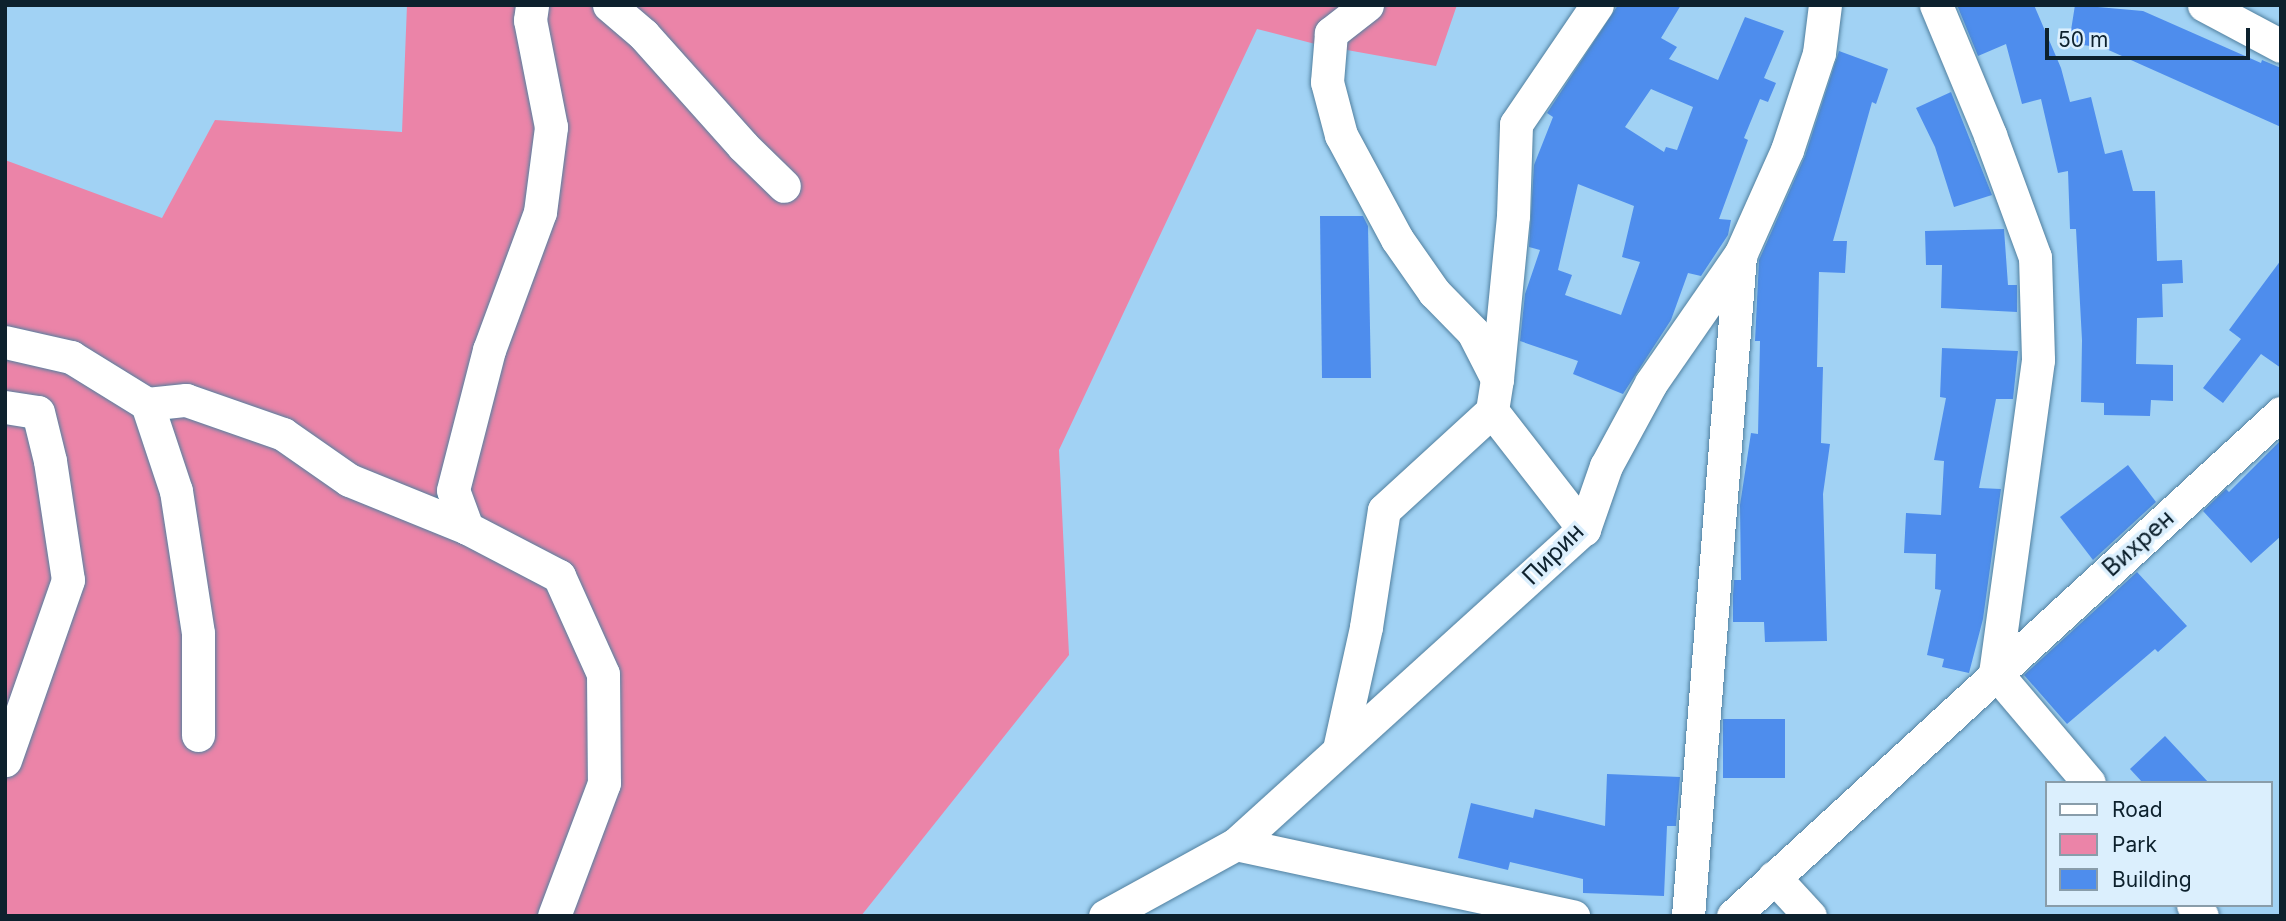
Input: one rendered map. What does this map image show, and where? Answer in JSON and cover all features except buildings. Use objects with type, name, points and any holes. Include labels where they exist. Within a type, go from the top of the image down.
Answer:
[{"type":"street","points":[[467,528],[453,490],[489,350],[540,212],[551,127],[530,20],[532,5]]},
{"type":"street","points":[[609,5],[643,34],[743,146],[784,186]]},
{"type":"street","points":[[1367,5],[1331,33],[1327,82],[1341,135],[1397,239],[1434,292],[1473,332],[1494,395],[1584,530]]},
{"type":"street","points":[[1339,749],[1366,626],[1384,510],[1494,395],[1513,216],[1516,124],[1597,5]]},
{"type":"street","name":"Пирин","points":[[1105,916],[1236,844],[1584,530],[1606,466],[1651,383],[1741,253],[1787,150],[1819,53],[1825,5]]},
{"type":"street","points":[[1936,5],[1990,135],[2035,257],[2038,360],[1995,672],[2087,781]]},
{"type":"street","points":[[2204,5],[2281,46]]},
{"type":"street","points":[[1688,916],[1741,253]]},
{"type":"street","points":[[5,342],[71,357],[147,404],[186,400],[283,434],[349,480],[467,528],[559,576],[603,674],[604,783],[554,916]]},
{"type":"street","points":[[147,404],[176,491],[197,620],[198,735]]},
{"type":"street","points":[[5,407],[38,412],[50,461],[68,580],[5,760]]},
{"type":"street","name":"Вихрен","points":[[1733,916],[1995,672],[2281,413]]},
{"type":"street","points":[[1236,844],[1573,916]]},
{"type":"street","points":[[1774,877],[1810,916]]},
{"type":"green space","points":[[407,5],[1457,5],[1436,66],[1319,45],[1257,29],[1059,450],[1069,655],[861,916],[5,916],[5,160],[162,218],[215,120],[402,132]]}]
